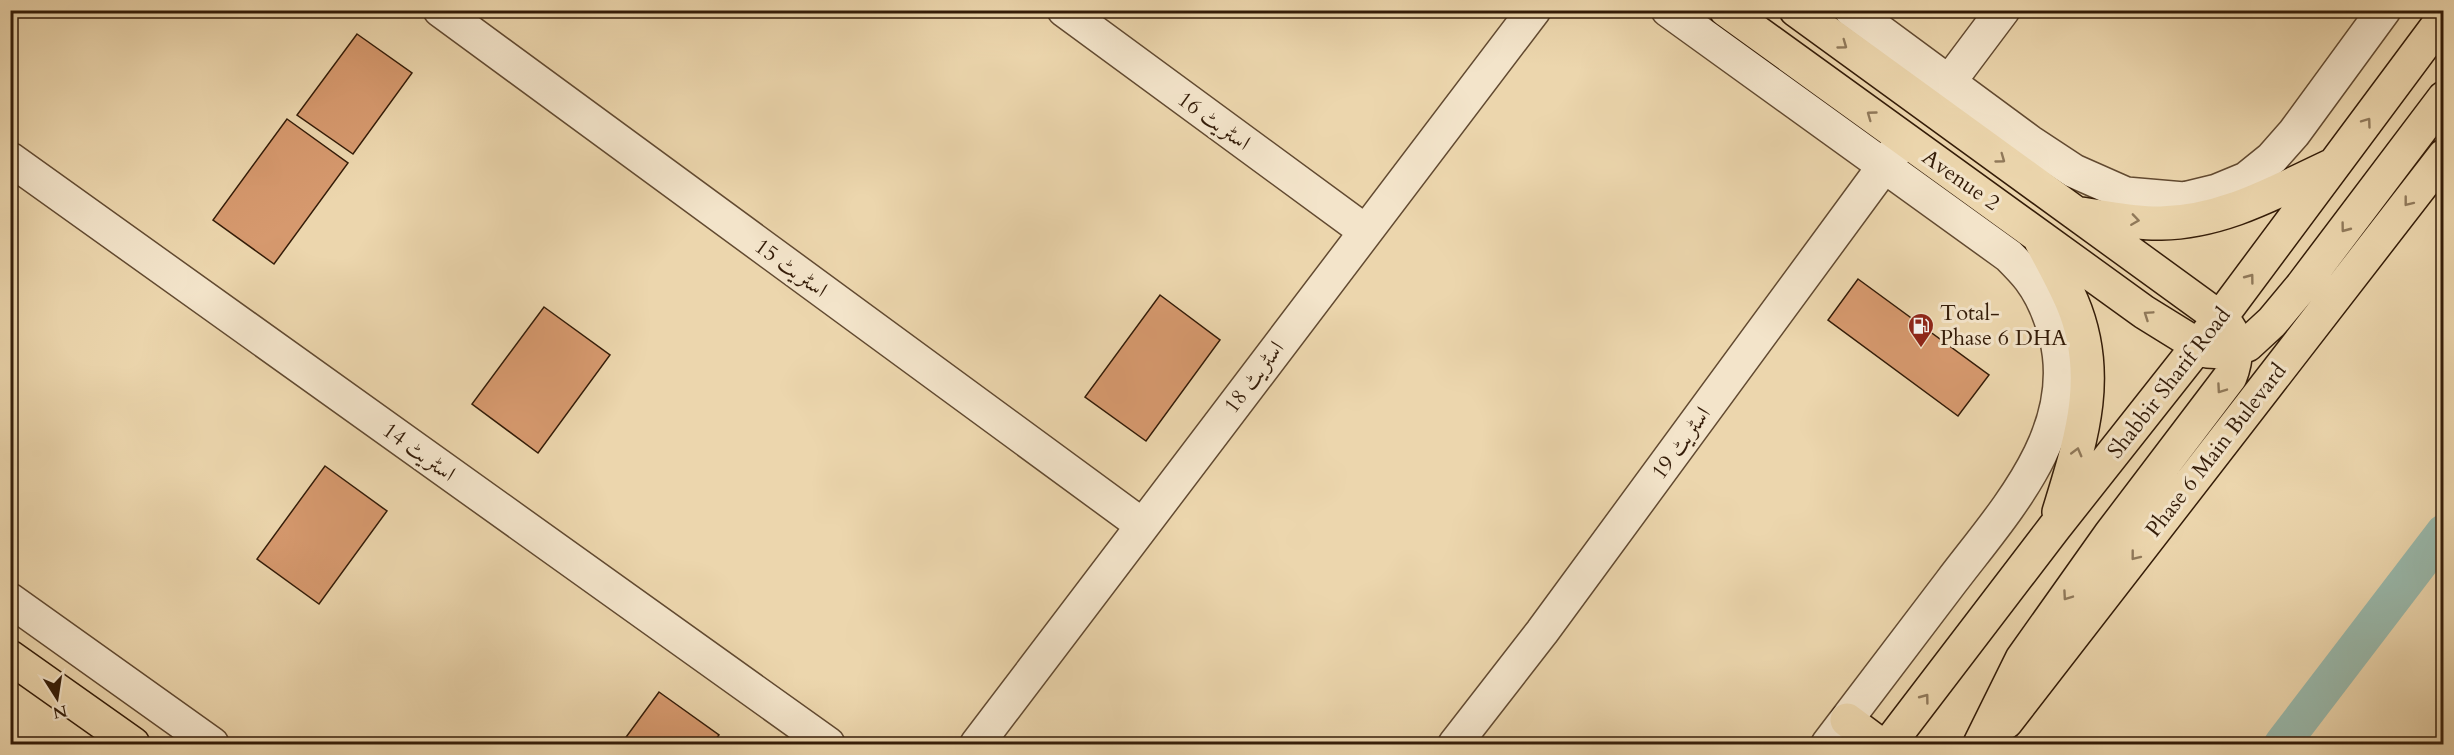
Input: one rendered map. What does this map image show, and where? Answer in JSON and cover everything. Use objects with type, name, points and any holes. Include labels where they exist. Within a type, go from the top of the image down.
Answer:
[{"type":"main road","name":"Avenue 2","points":[[1726,10],[2144,312],[2197,347]]},
{"type":"main road","name":"Avenue 2","points":[[1796,10],[2220,318]]},
{"type":"main road","name":"Shabbir Sharif Road","points":[[1889,744],[2220,318],[2444,18]]},
{"type":"main road","points":[[2197,347],[2215,353],[2235,350],[2257,337],[2302,286],[2444,98]]},
{"type":"main road","name":"Phase 6 Main Bulevard","points":[[1989,744],[2444,156]]},
{"type":"main road","points":[[2077,214],[2157,224],[2199,220],[2247,206],[2337,163]]},
{"type":"main road","points":[[2037,233],[2072,303],[2086,352],[2088,379],[2086,413],[2080,442],[2055,528]]},
{"type":"main road","points":[[1980,744],[2022,659],[2110,535],[2220,392],[2232,369],[2235,350],[2232,332],[2220,318]]},
{"type":"main road","points":[[10,657],[133,744]]},
{"type":"main road","points":[[1837,732],[1880,744]]},
{"type":"street","name":"اسٹریٹ 15","points":[[440,10],[1142,525]]},
{"type":"street","name":"اسٹریٹ 16","points":[[1064,10],[1365,231]]},
{"type":"street","name":"اسٹریٹ 18","points":[[977,744],[1534,10]]},
{"type":"street","points":[[1668,10],[2009,256],[2031,279],[2052,322],[2059,349],[2061,382],[2057,411],[2032,471],[1837,732]]},
{"type":"street","points":[[1851,10],[2030,142],[2083,175],[2127,194],[2184,199],[2217,191],[2246,179],[2272,158],[2294,133],[2384,10]]},
{"type":"street","points":[[1930,108],[2003,10]]},
{"type":"street","name":"اسٹریٹ 19","points":[[1455,744],[1542,632],[1904,139]]},
{"type":"street","name":"اسٹریٹ 14","points":[[10,159],[828,744]]},
{"type":"street","points":[[10,600],[212,744]]},
{"type":"building","points":[[357,34],[412,73],[353,154],[297,115]]},
{"type":"building","points":[[287,119],[348,163],[274,264],[213,220]]},
{"type":"building","points":[[1858,279],[1989,375],[1958,416],[1828,320]]},
{"type":"building","points":[[1160,295],[1220,340],[1146,441],[1085,397]]},
{"type":"building","points":[[544,307],[610,355],[538,453],[472,404]]},
{"type":"building","points":[[325,466],[387,511],[319,604],[257,559]]},
{"type":"building","points":[[659,692],[719,735],[712,744],[621,744]]},
{"type":"waterway","points":[[2282,744],[2444,532]]},
{"type":"place","name":"Total- Phase 6 DHA","points":[[1921,349]]}]
